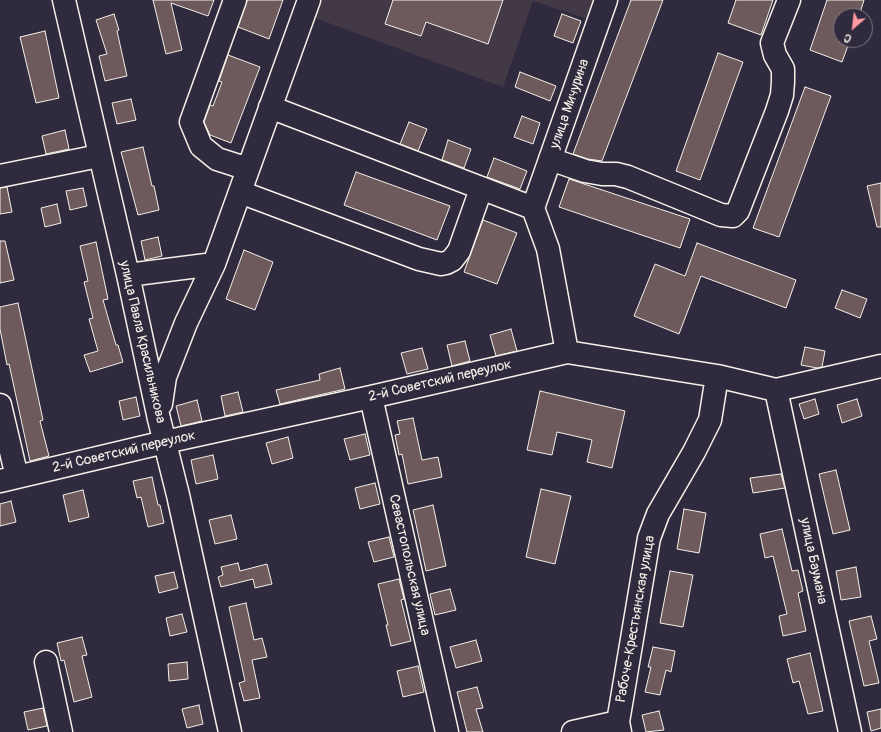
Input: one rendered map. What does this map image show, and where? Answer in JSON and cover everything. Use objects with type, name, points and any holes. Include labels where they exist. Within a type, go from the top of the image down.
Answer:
[{"type":"street","name":"улица Павла Красильникова","points":[[64,0],[99,156],[128,275],[159,419],[178,495],[230,732]]},
{"type":"street","points":[[235,0],[191,122],[201,146],[217,158],[248,169]]},
{"type":"street","points":[[159,419],[165,377],[186,323],[214,264],[309,0]]},
{"type":"street","name":"улица Мичурина","points":[[533,208],[606,0]]},
{"type":"street","points":[[550,159],[585,171],[602,174],[616,174],[628,177],[721,215],[733,216],[738,211],[782,95],[783,69],[775,55],[772,43],[789,0]]},
{"type":"street","points":[[270,107],[533,208],[548,249],[567,352]]},
{"type":"street","points":[[0,176],[99,156]]},
{"type":"street","points":[[240,192],[419,259],[441,264],[452,260],[459,250],[481,189]]},
{"type":"street","points":[[128,275],[214,264]]},
{"type":"street","name":"2-й Советский переулок","points":[[9,479],[165,442],[567,352],[717,376],[776,390],[881,366]]},
{"type":"street","name":"Рабоче-Крестьянская улица","points":[[619,727],[649,538],[658,514],[694,452],[710,420],[717,376]]},
{"type":"street","name":"улица Баумана","points":[[776,390],[850,732]]},
{"type":"street","name":"Севастопольская улица","points":[[371,397],[447,732]]},
{"type":"street","points":[[0,405],[9,479]]},
{"type":"street","points":[[46,662],[61,732]]},
{"type":"street","points":[[573,732],[619,727]]},
{"type":"shaded area","points":[[321,0],[597,0],[590,20],[533,1],[503,87],[315,18]]},
{"type":"building","points":[[153,0],[214,0],[208,16],[171,3],[182,50],[166,54]]},
{"type":"building","points":[[247,0],[283,0],[269,39],[238,27]]},
{"type":"building","points":[[393,0],[503,0],[488,44],[426,22],[421,36],[385,24]]},
{"type":"building","points":[[631,0],[663,0],[602,161],[588,159],[573,154]]},
{"type":"building","points":[[736,0],[773,0],[761,35],[728,23]]},
{"type":"building","points":[[827,0],[864,0],[862,8],[833,8],[833,48],[847,48],[842,62],[810,50]]},
{"type":"building","points":[[114,14],[119,30],[117,31],[127,76],[105,81],[99,56],[107,54],[96,20]]},
{"type":"building","points":[[562,14],[581,21],[573,43],[554,36]]},
{"type":"building","points":[[45,31],[59,98],[36,103],[20,37]]},
{"type":"building","points":[[718,53],[743,62],[700,180],[676,171]]},
{"type":"building","points":[[228,55],[260,67],[231,143],[210,135],[204,122],[210,105],[213,106],[222,82],[219,81]]},
{"type":"building","points":[[520,72],[556,86],[550,101],[515,87]]},
{"type":"building","points":[[805,87],[831,96],[779,237],[753,228]]},
{"type":"building","points":[[131,99],[136,120],[117,124],[112,103]]},
{"type":"building","points":[[522,116],[540,123],[533,144],[514,137]]},
{"type":"building","points":[[409,122],[427,129],[418,151],[400,144]]},
{"type":"building","points":[[65,130],[69,149],[46,154],[42,136]]},
{"type":"building","points":[[448,140],[471,149],[464,168],[442,160]]},
{"type":"building","points":[[143,147],[159,210],[138,215],[121,152]]},
{"type":"building","points":[[494,158],[527,171],[520,189],[487,177]]},
{"type":"building","points":[[356,172],[450,206],[437,240],[344,205]]},
{"type":"building","points":[[569,179],[690,219],[680,248],[559,207]]},
{"type":"building","points":[[881,183],[881,227],[877,227],[867,186]]},
{"type":"building","points":[[7,187],[12,212],[0,214],[0,188]]},
{"type":"building","points":[[83,188],[87,206],[70,210],[66,191]]},
{"type":"building","points":[[57,204],[61,223],[45,227],[41,208]]},
{"type":"building","points":[[483,220],[517,233],[497,284],[464,272]]},
{"type":"building","points":[[158,237],[162,256],[145,260],[141,241]]},
{"type":"building","points":[[0,241],[5,241],[14,280],[0,283]]},
{"type":"building","points":[[96,242],[108,299],[103,300],[116,345],[118,345],[123,362],[90,372],[84,355],[98,351],[89,319],[93,318],[84,282],[88,281],[80,246]]},
{"type":"building","points":[[697,243],[796,280],[786,308],[701,276],[679,334],[634,316],[655,264],[685,276]]},
{"type":"building","points":[[244,250],[273,262],[255,310],[226,299]]},
{"type":"building","points":[[842,290],[867,299],[860,318],[835,308]]},
{"type":"building","points":[[18,303],[43,420],[40,421],[49,456],[30,461],[0,329],[0,307]]},
{"type":"building","points":[[511,329],[517,351],[496,356],[490,335]]},
{"type":"building","points":[[465,341],[470,361],[452,366],[447,345]]},
{"type":"building","points":[[805,347],[825,351],[822,367],[817,368],[801,365]]},
{"type":"building","points":[[422,348],[428,369],[407,374],[401,353]]},
{"type":"building","points":[[340,368],[345,389],[280,404],[276,390],[320,380],[319,374]]},
{"type":"building","points":[[540,391],[625,411],[612,468],[587,462],[592,440],[557,432],[552,455],[527,450]]},
{"type":"building","points":[[238,392],[243,412],[225,416],[221,396]]},
{"type":"building","points":[[136,397],[140,416],[123,420],[119,401]]},
{"type":"building","points":[[815,399],[819,414],[804,419],[799,404]]},
{"type":"building","points":[[857,399],[862,416],[842,423],[837,405]]},
{"type":"building","points":[[197,400],[202,421],[181,426],[176,406]]},
{"type":"building","points":[[413,418],[422,460],[438,457],[442,477],[408,484],[402,454],[399,455],[395,435],[400,434],[397,421]]},
{"type":"building","points":[[365,434],[370,455],[350,460],[344,439]]},
{"type":"building","points":[[288,437],[293,458],[272,464],[266,443]]},
{"type":"building","points":[[213,455],[218,479],[196,484],[191,460]]},
{"type":"building","points":[[836,470],[850,530],[833,534],[819,474]]},
{"type":"building","points":[[781,474],[785,488],[753,493],[750,478]]},
{"type":"building","points":[[152,477],[158,505],[160,505],[164,523],[148,527],[141,497],[137,498],[133,481]]},
{"type":"building","points":[[375,483],[380,504],[360,509],[355,488]]},
{"type":"building","points":[[541,489],[571,496],[555,564],[526,557]]},
{"type":"building","points":[[83,490],[89,517],[69,522],[63,495]]},
{"type":"building","points":[[11,501],[16,522],[0,526],[0,504]]},
{"type":"building","points":[[433,505],[446,566],[426,571],[413,510]]},
{"type":"building","points":[[684,509],[706,513],[699,553],[677,549]]},
{"type":"building","points":[[231,515],[237,539],[215,544],[209,520]]},
{"type":"building","points":[[782,529],[792,571],[798,570],[803,591],[798,593],[806,631],[783,636],[779,616],[787,614],[773,556],[765,558],[760,534]]},
{"type":"building","points":[[389,537],[394,557],[374,562],[368,542]]},
{"type":"building","points":[[238,563],[240,571],[267,564],[272,584],[255,588],[253,579],[221,587],[218,577],[223,575],[221,567]]},
{"type":"building","points":[[856,567],[861,597],[841,600],[836,571]]},
{"type":"building","points":[[670,571],[693,575],[683,627],[660,623]]},
{"type":"building","points":[[174,572],[178,588],[159,593],[155,576]]},
{"type":"building","points":[[399,579],[404,599],[401,600],[411,641],[391,646],[386,625],[388,625],[378,584]]},
{"type":"building","points":[[450,589],[456,610],[435,615],[430,594]]},
{"type":"building","points":[[246,603],[254,640],[262,638],[267,657],[252,660],[260,698],[244,701],[239,683],[245,681],[229,607]]},
{"type":"building","points":[[182,614],[187,632],[170,636],[166,618]]},
{"type":"building","points":[[871,616],[877,639],[869,641],[879,683],[864,686],[849,621]]},
{"type":"building","points":[[82,637],[87,655],[82,656],[92,697],[74,702],[64,660],[61,661],[57,643]]},
{"type":"building","points":[[476,640],[482,661],[456,668],[450,647]]},
{"type":"building","points":[[653,647],[675,651],[671,672],[666,670],[660,695],[645,692],[651,667],[648,667]]},
{"type":"building","points":[[810,653],[823,711],[808,714],[799,681],[793,683],[787,659]]},
{"type":"building","points":[[187,662],[188,679],[169,681],[168,664]]},
{"type":"building","points":[[418,666],[424,692],[403,697],[397,671]]},
{"type":"building","points":[[477,687],[483,708],[476,709],[483,732],[467,732],[457,692]]},
{"type":"building","points":[[199,705],[203,724],[187,728],[182,709]]},
{"type":"building","points":[[43,708],[47,726],[28,730],[24,712]]},
{"type":"building","points":[[881,709],[881,728],[871,731],[867,712]]},
{"type":"building","points":[[659,711],[664,730],[646,732],[642,715]]}]
